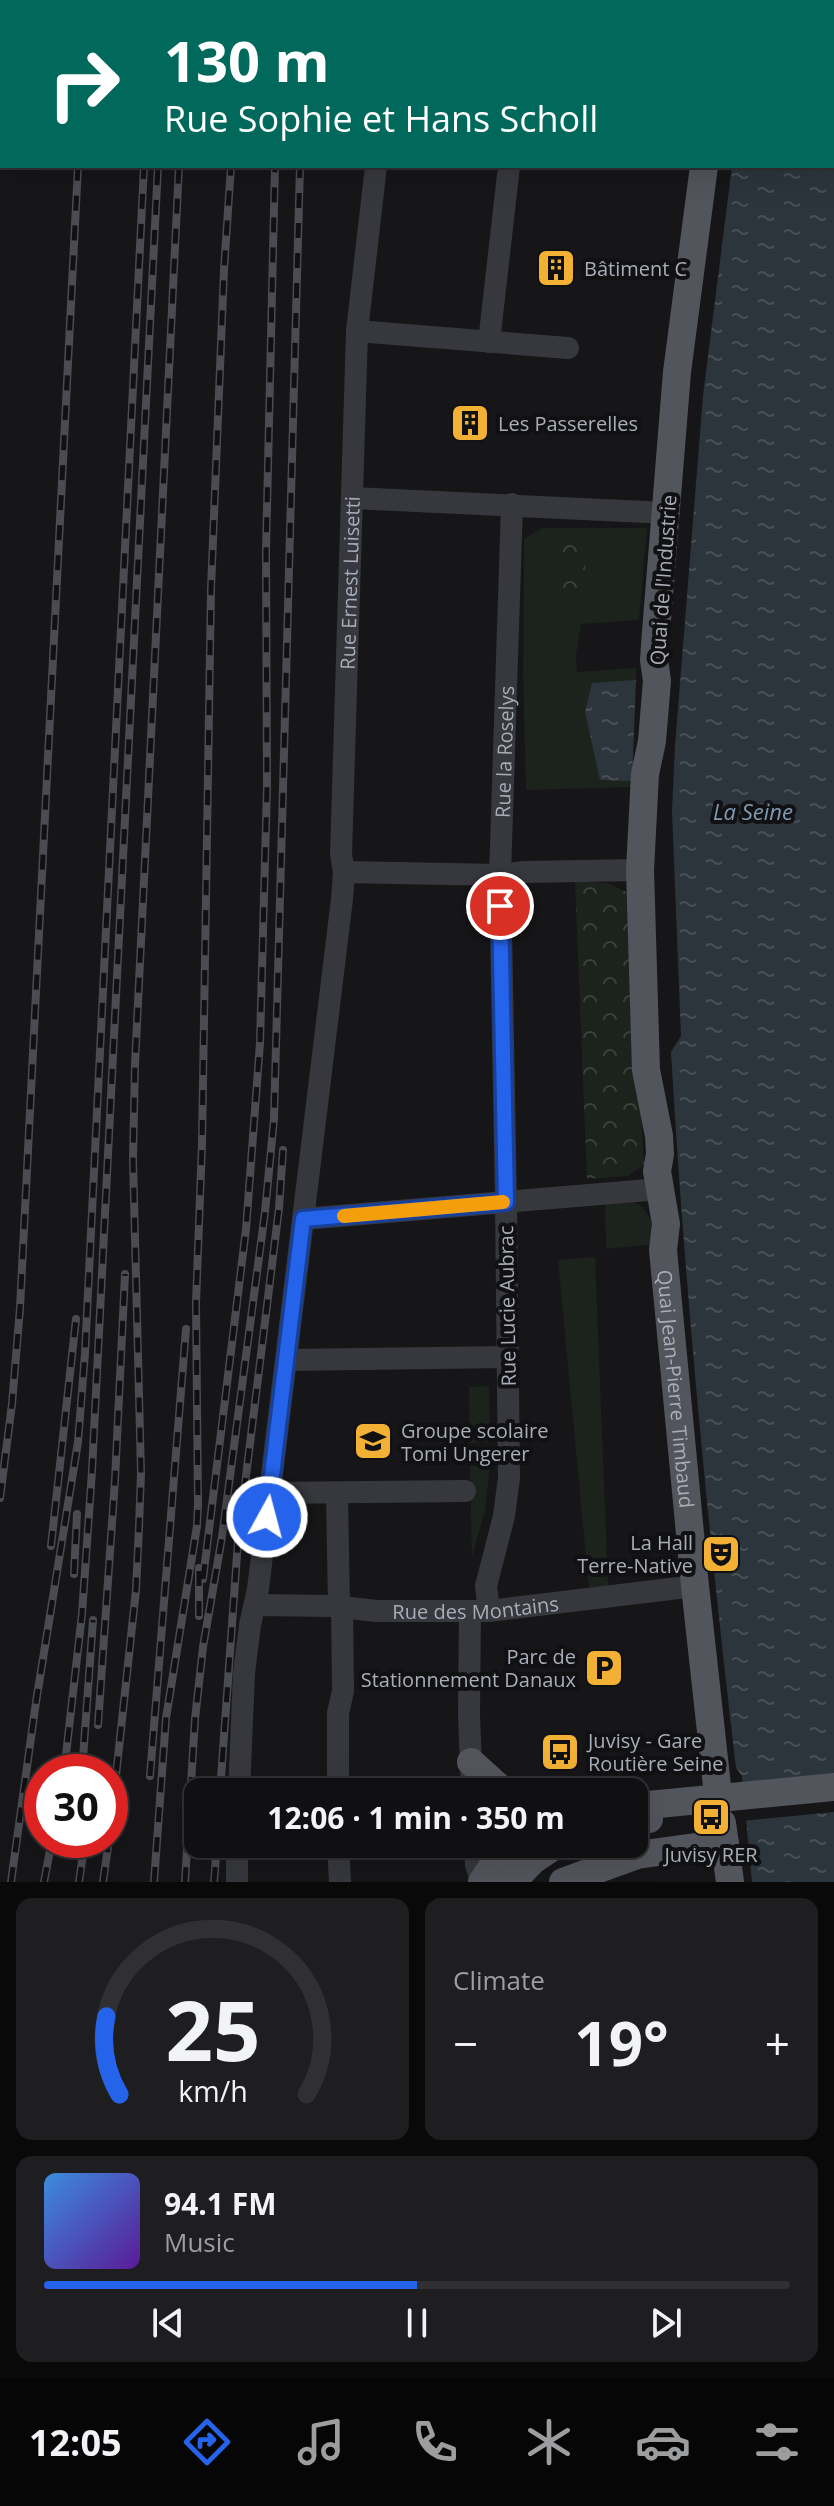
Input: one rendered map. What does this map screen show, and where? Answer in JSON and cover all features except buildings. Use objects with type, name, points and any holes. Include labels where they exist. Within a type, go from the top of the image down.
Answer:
[{"type":"main road","name":"Quai de l'Industrie","points":[[644,995],[640,870],[645,774],[652,741],[657,681],[655,642],[677,372],[704,168]]},
{"type":"main road","name":"Quai Jean-Pierre Timbaud","points":[[644,995],[646,1070],[659,1136],[657,1171],[666,1224],[663,1250],[717,1786]]},
{"type":"main road","points":[[471,1762],[489,1778]]},
{"type":"main road","points":[[648,1812],[834,1787]]},
{"type":"main road","points":[[648,1813],[834,1801]]},
{"type":"main road","points":[[563,1882],[637,1855],[724,1833],[730,1882]]},
{"type":"main road","points":[[482,1882],[500,1858]]},
{"type":"main road","points":[[512,1882],[536,1858]]},
{"type":"street","name":"Rue Ernest Luisetti","points":[[240,1778],[244,1673],[250,1625],[256,1605],[344,872],[341,854],[357,331],[376,168]]},
{"type":"street","points":[[489,342],[509,168]]},
{"type":"street","points":[[357,331],[568,348]]},
{"type":"street","points":[[353,498],[667,513]]},
{"type":"street","name":"Rue la Roselys","points":[[506,1202],[500,875],[512,504]]},
{"type":"street","points":[[344,872],[500,875],[640,870]]},
{"type":"street","name":"Rue Lucie Aubrac","points":[[472,1778],[479,1611],[504,1516],[509,1478],[506,1202],[660,1189]]},
{"type":"street","points":[[303,1219],[506,1202]]},
{"type":"street","points":[[286,1360],[508,1357]]},
{"type":"street","points":[[269,1493],[465,1491]]},
{"type":"street","points":[[337,1493],[343,1691],[338,1713],[338,1778]]},
{"type":"street","name":"Rue des Montains","points":[[256,1605],[341,1606],[376,1611],[479,1611],[695,1586]]},
{"type":"street","points":[[237,1858],[237,1882]]},
{"type":"street","points":[[339,1858],[340,1882]]},
{"type":"street","points":[[476,1858],[482,1882]]},
{"type":"green space","points":[[542,528],[647,528],[639,620],[581,624],[576,655],[577,672],[636,668],[636,680],[592,684],[632,787],[526,790],[524,539]]},
{"type":"green space","points":[[582,543],[588,589],[564,593],[558,546]]},
{"type":"green space","points":[[575,881],[607,883],[629,893],[644,1165],[627,1176],[587,1179]]},
{"type":"green space","points":[[630,1201],[647,1212],[654,1244],[606,1249],[605,1202]]},
{"type":"green space","points":[[595,1257],[608,1586],[589,1588],[558,1260]]},
{"type":"green space","points":[[489,1386],[490,1442],[470,1443],[469,1387]]},
{"type":"green space","points":[[470,1466],[490,1466],[485,1510],[472,1557]]},
{"type":"water","name":"La Seine","points":[[732,168],[834,168],[834,1882],[752,1882],[742,1776],[736,1768],[690,1321],[671,1052],[681,1036],[672,811],[703,396]]},
{"type":"water","points":[[636,680],[632,781],[600,780],[585,712],[592,683]]},
{"type":"pier","points":[[834,1775],[834,1812],[742,1821],[738,1784]]},
{"type":"railway","points":[[0,1498],[20,1308],[78,168]]},
{"type":"railway","points":[[11,1882],[78,1442],[85,1353],[144,168]]},
{"type":"railway","points":[[66,1754],[82,1614],[92,1471],[158,168]]},
{"type":"railway","points":[[118,1754],[136,1590],[139,1527],[141,1473],[133,1159],[135,1064],[179,168]]},
{"type":"railway","points":[[154,1882],[166,1718],[198,1504],[196,1303],[202,1144],[211,589],[231,168]]},
{"type":"railway","points":[[203,1579],[246,1229],[260,1043],[267,787],[266,551],[275,168]]},
{"type":"railway","points":[[185,1882],[195,1719],[203,1647],[222,1537],[265,1212],[274,1119],[300,168]]},
{"type":"railway","points":[[221,1778],[238,1541],[279,1208],[283,1150]]},
{"type":"railway","points":[[98,1725],[125,1274]]},
{"type":"railway","points":[[51,1546],[76,1319]]},
{"type":"railway","points":[[150,1776],[186,1329]]},
{"type":"railway","points":[[74,1574],[77,1514]]},
{"type":"railway","points":[[199,1568],[199,1616]]},
{"type":"railway","points":[[83,1754],[93,1620]]},
{"type":"railway","points":[[44,1882],[49,1858]]},
{"type":"railway","points":[[79,1882],[82,1858]]},
{"type":"railway","points":[[103,1882],[106,1858]]},
{"type":"railway","points":[[214,1882],[216,1858]]},
{"type":"slow traffic","points":[[344,1216],[503,1202]]},
{"type":"place","name":"Bâtiment C","points":[[556,268]]},
{"type":"place","name":"Les Passerelles","points":[[470,423]]},
{"type":"place","name":"Groupe scolaire Tomi Ungerer","points":[[373,1441]]},
{"type":"place","name":"La Hall Terre-Native","points":[[721,1554]]},
{"type":"place","name":"Parc de Stationnement Danaux","points":[[604,1668]]},
{"type":"place","name":"Juvisy - Gare Routière Seine","points":[[560,1752]]},
{"type":"place","name":"Juvisy RER","points":[[711,1817]]},
{"type":"route","points":[[267,1517],[303,1219],[506,1202],[500,906]]}]
